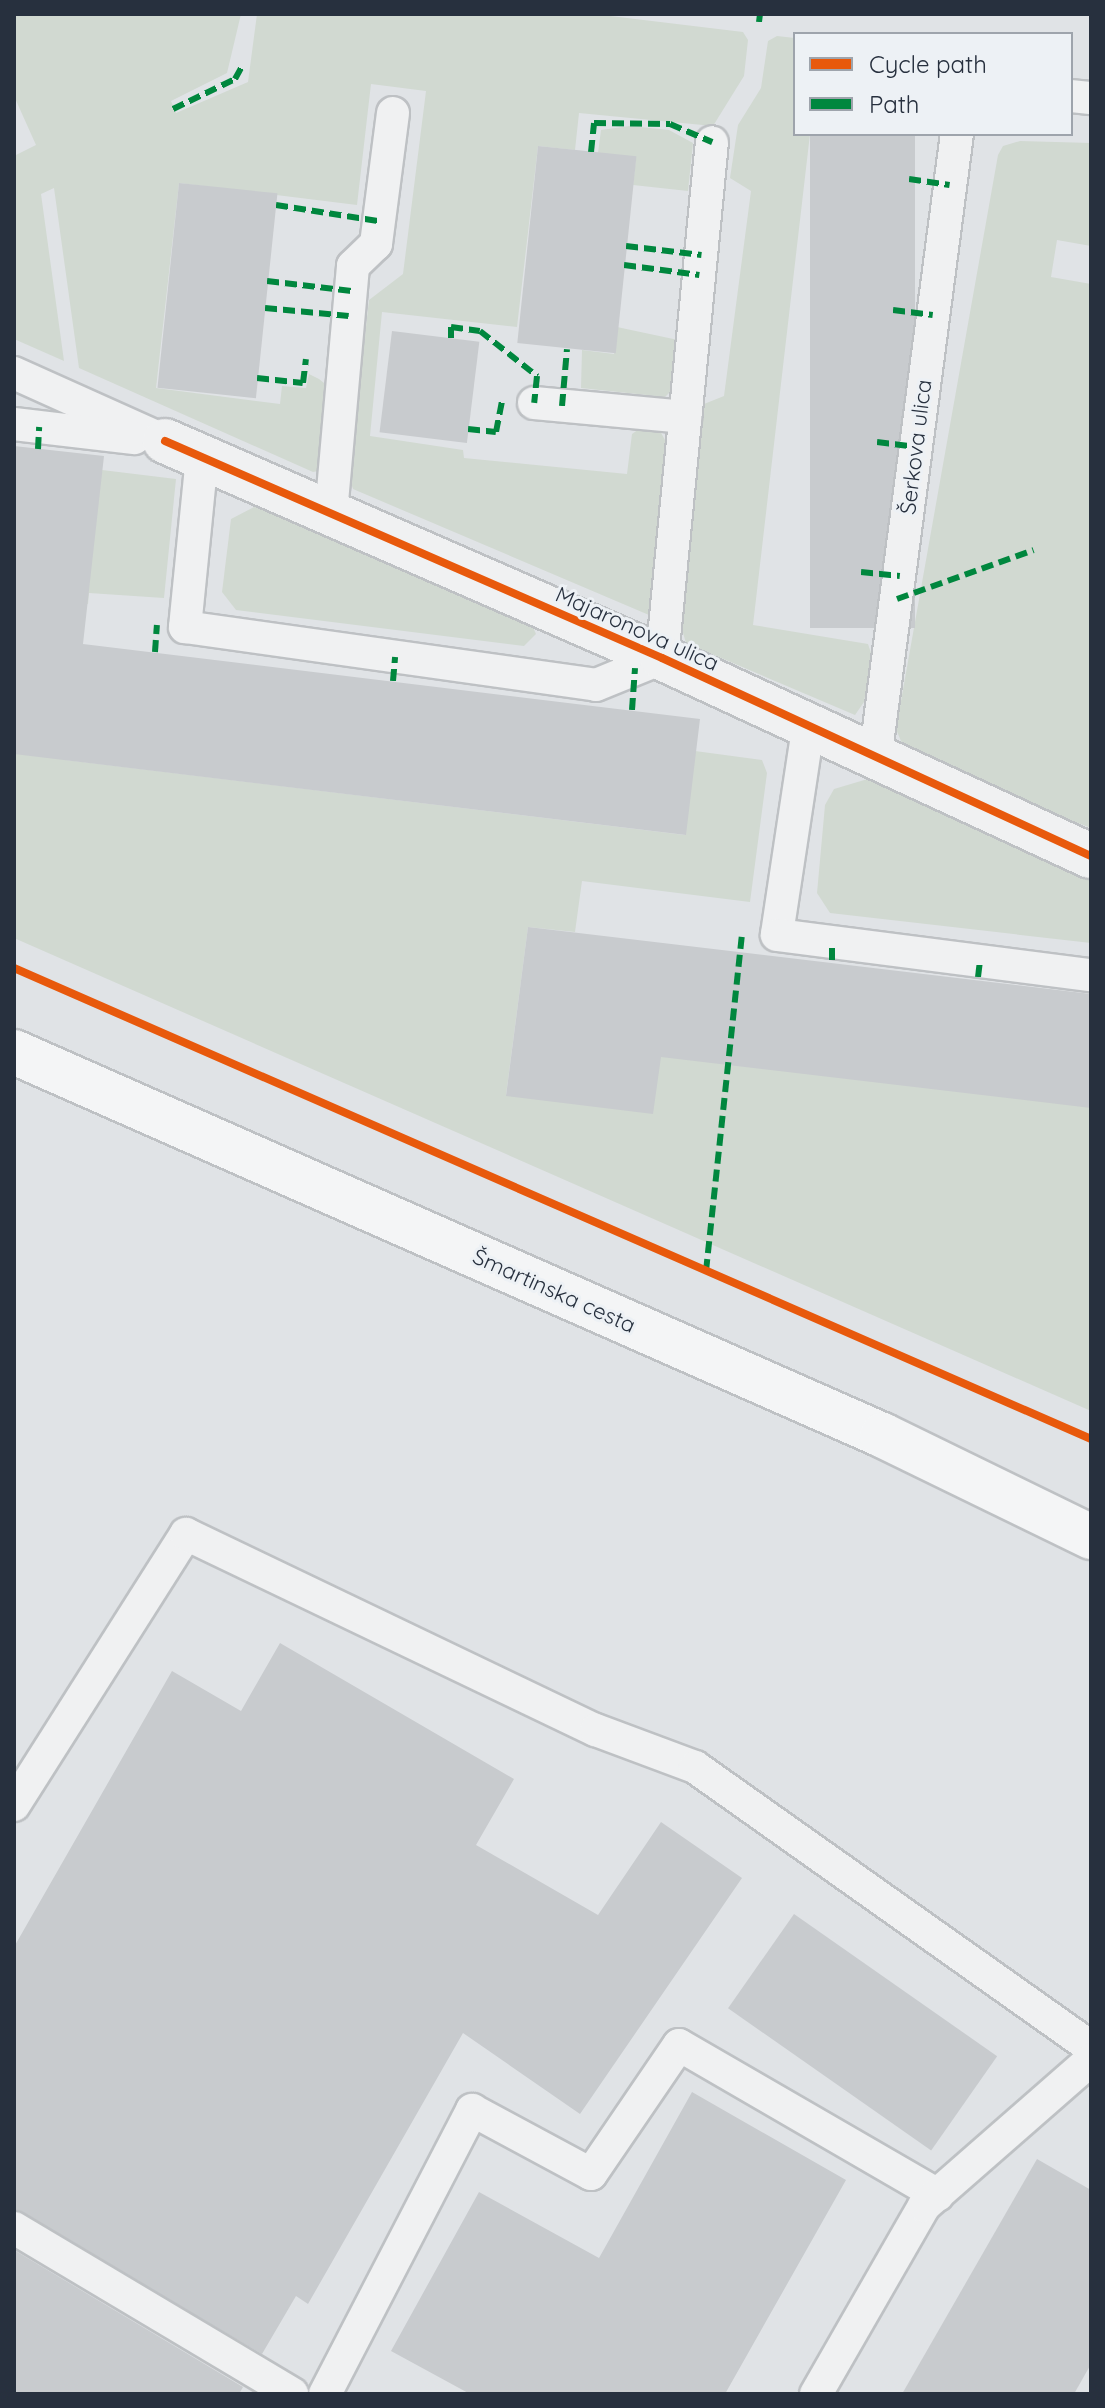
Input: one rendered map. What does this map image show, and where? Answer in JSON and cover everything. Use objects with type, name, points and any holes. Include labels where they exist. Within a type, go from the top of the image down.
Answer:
[{"type":"main road","name":"Šmartinska cesta","points":[[14,1052],[882,1435],[1091,1537]]},
{"type":"street","name":"Majaronova ulica","points":[[183,449],[662,658],[808,729],[1091,856]]},
{"type":"lane","points":[[331,513],[353,266],[376,244],[393,113]]},
{"type":"lane","name":"Šerkova ulica","points":[[875,759],[957,136]]},
{"type":"lane","points":[[183,449],[185,627],[596,685],[662,658],[712,142]]},
{"type":"lane","name":"Majaronova ulica","points":[[14,373],[183,449]]},
{"type":"lane","points":[[534,403],[685,417]]},
{"type":"lane","name":"Majaronova ulica","points":[[14,424],[183,449]]},
{"type":"lane","points":[[808,729],[777,935],[1091,975]]},
{"type":"lane","points":[[14,1805],[186,1534],[596,1730],[695,1767],[1091,2047]]},
{"type":"lane","points":[[325,2394],[472,2110],[591,2174],[679,2045],[938,2195]]},
{"type":"lane","points":[[816,2394],[924,2206],[1091,2060]]},
{"type":"lane","points":[[14,2228],[292,2394]]},
{"type":"shaded area","points":[[14,14],[241,14],[227,73],[171,101],[176,113],[248,82],[257,14],[594,14],[743,32],[748,40],[744,76],[713,126],[579,113],[575,150],[538,146],[517,327],[382,312],[370,436],[463,450],[464,458],[627,474],[632,434],[642,427],[660,431],[670,449],[649,615],[353,489],[349,477],[369,300],[403,274],[426,91],[371,84],[357,205],[179,183],[156,388],[280,404],[282,386],[306,388],[309,374],[329,387],[324,470],[313,472],[79,368],[54,188],[41,194],[64,361],[14,339],[14,156],[36,145],[14,96]]},
{"type":"shaded area","points":[[777,36],[793,38],[793,136],[810,136],[753,625],[868,644],[872,656],[864,702],[855,715],[686,643],[679,619],[704,404],[724,396],[751,191],[730,178],[738,125],[761,88],[768,41]]},
{"type":"shaded area","points":[[630,126],[669,130],[693,143],[688,191],[633,185],[636,157],[598,153],[601,130]]},
{"type":"shaded area","points":[[1020,141],[1091,143],[1091,246],[1057,240],[1051,277],[1091,284],[1091,828],[908,758],[896,729],[998,155],[1003,146]]},
{"type":"shaded area","points":[[617,327],[678,340],[676,386],[665,397],[581,388],[582,350],[614,354]]},
{"type":"shaded area","points":[[102,470],[176,479],[164,598],[89,593],[88,604],[14,600],[14,567]]},
{"type":"shaded area","points":[[256,506],[532,625],[536,634],[524,646],[236,610],[222,592],[231,519]]},
{"type":"shaded area","points":[[14,700],[66,760],[685,835],[695,751],[762,760],[767,773],[750,902],[582,881],[575,932],[528,927],[506,1095],[675,948],[1091,1108],[1091,1411],[14,938]]},
{"type":"shaded area","points":[[871,778],[1091,872],[1091,943],[830,913],[817,893],[825,805],[834,789]]},
{"type":"building","points":[[810,136],[915,136],[915,628],[810,628]]},
{"type":"building","points":[[538,146],[636,156],[616,353],[517,343]]},
{"type":"building","points":[[179,183],[277,193],[256,398],[157,388]]},
{"type":"building","points":[[392,331],[479,342],[467,443],[380,432]]},
{"type":"building","points":[[14,446],[104,456],[83,644],[700,719],[686,835],[14,754]]},
{"type":"building","points":[[528,927],[1091,994],[1091,1108],[661,1057],[653,1114],[506,1096]]},
{"type":"building","points":[[280,1643],[514,1779],[476,1845],[598,1915],[661,1822],[742,1878],[580,2114],[463,2033],[308,2304],[296,2296],[262,2354],[14,2209],[14,1947],[172,1671],[241,1711]]},
{"type":"building","points":[[794,1914],[997,2056],[931,2150],[728,2008]]},
{"type":"building","points":[[692,2092],[846,2180],[725,2394],[470,2394],[391,2351],[479,2192],[599,2258]]},
{"type":"building","points":[[1037,2159],[1091,2190],[1091,2364],[1074,2394],[902,2394]]},
{"type":"building","points":[[14,2250],[243,2387],[239,2394],[14,2394]]},
{"type":"marked path","points":[[759,22],[760,14]]},
{"type":"marked path","points":[[173,109],[235,79],[241,68]]},
{"type":"marked path","points":[[591,152],[594,123],[670,124],[712,142]]},
{"type":"marked path","points":[[909,179],[950,185]]},
{"type":"marked path","points":[[276,205],[378,221]]},
{"type":"marked path","points":[[626,246],[701,255]]},
{"type":"marked path","points":[[624,265],[699,275]]},
{"type":"marked path","points":[[267,281],[351,291]]},
{"type":"marked path","points":[[265,308],[349,316]]},
{"type":"marked path","points":[[893,310],[933,315]]},
{"type":"marked path","points":[[451,338],[451,327],[480,331],[537,376],[534,403]]},
{"type":"marked path","points":[[562,406],[567,349]]},
{"type":"marked path","points":[[257,378],[303,383],[306,359]]},
{"type":"marked path","points":[[468,429],[496,432],[502,400]]},
{"type":"marked path","points":[[38,449],[39,427]]},
{"type":"marked path","points":[[877,442],[917,447]]},
{"type":"marked path","points":[[897,599],[1034,550]]},
{"type":"marked path","points":[[861,572],[900,576]]},
{"type":"marked path","points":[[155,652],[157,625]]},
{"type":"marked path","points":[[393,681],[395,657]]},
{"type":"marked path","points":[[632,710],[635,668]]},
{"type":"marked path","points":[[706,1271],[742,932]]},
{"type":"marked path","points":[[832,942],[832,960]]},
{"type":"marked path","points":[[978,977],[980,961]]},
{"type":"cycle path","points":[[165,441],[662,658],[1091,856]]},
{"type":"cycle path","points":[[14,968],[1091,1439]]}]
